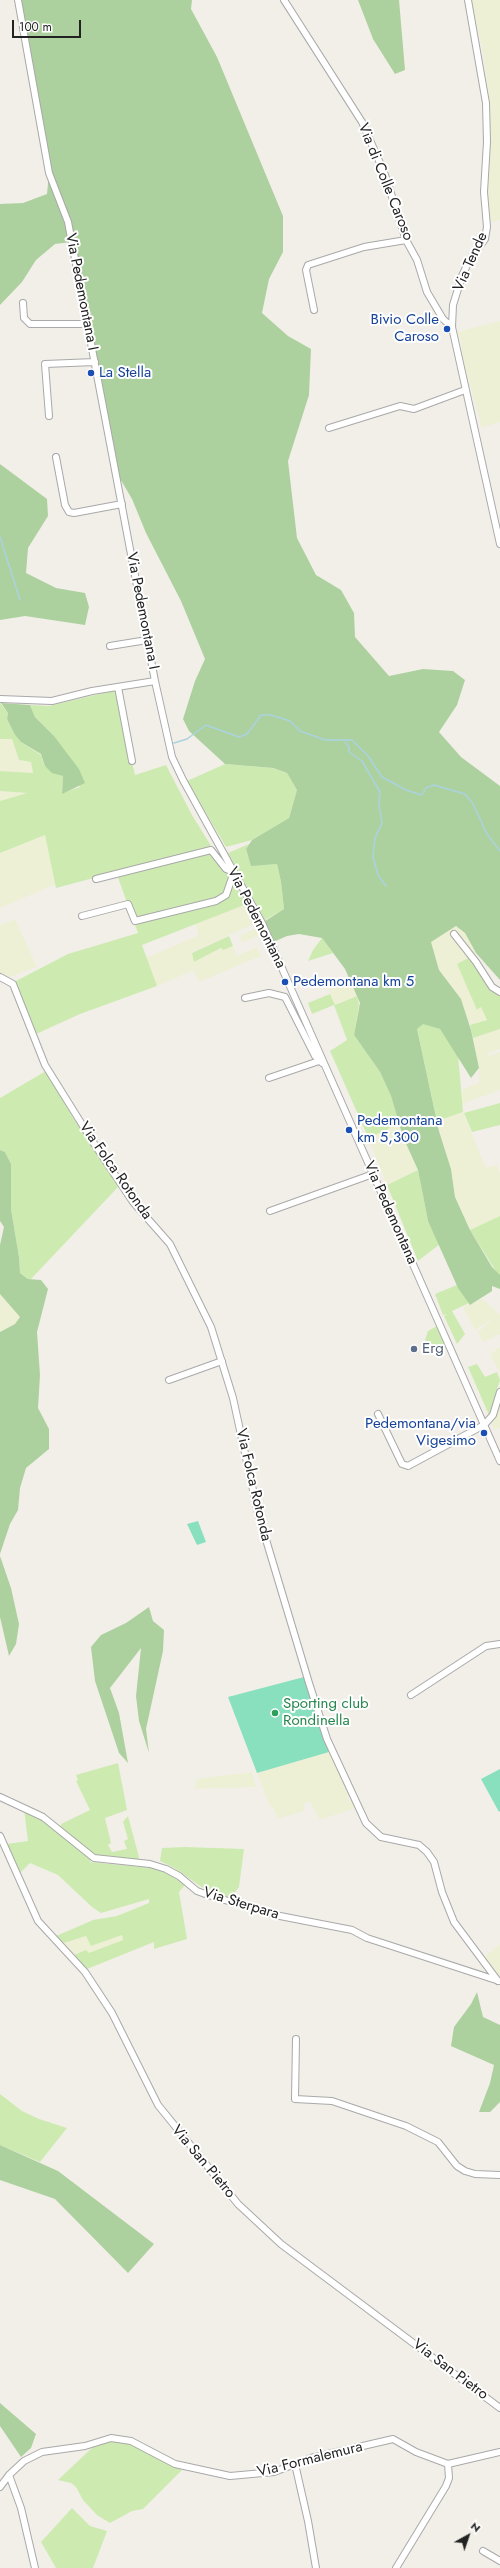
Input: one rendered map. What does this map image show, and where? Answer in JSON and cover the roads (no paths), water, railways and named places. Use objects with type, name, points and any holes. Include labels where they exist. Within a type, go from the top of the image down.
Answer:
[{"type":"street","name":"Via Pedemontana I","points":[[18,0],[47,165],[68,222],[155,681]]},
{"type":"street","name":"Via di Colle Caroso","points":[[284,0],[362,122],[386,177],[406,240],[417,260],[428,296],[444,320],[452,327]]},
{"type":"street","name":"Via Tende","points":[[468,0],[486,99],[487,136],[484,196],[487,227],[485,239],[468,263],[462,276],[453,306],[452,327],[500,544]]},
{"type":"street","points":[[314,310],[306,270],[308,265],[364,247],[406,240]]},
{"type":"street","points":[[23,303],[24,318],[28,324],[88,324]]},
{"type":"street","points":[[49,416],[45,364],[95,362]]},
{"type":"street","points":[[329,428],[400,406],[414,409],[465,390]]},
{"type":"street","points":[[56,457],[65,505],[69,512],[74,514],[122,504]]},
{"type":"street","points":[[110,646],[147,640]]},
{"type":"street","points":[[0,699],[46,702],[155,681]]},
{"type":"street","name":"Via Pedemontana","points":[[155,681],[174,761],[262,921],[500,1461]]},
{"type":"street","points":[[118,687],[132,761]]},
{"type":"street","points":[[82,916],[128,904],[135,921],[216,901],[226,895],[234,872],[226,869],[211,850],[96,879]]},
{"type":"street","points":[[454,934],[476,962],[492,987],[500,992]]},
{"type":"street","name":"Via Folca Rotonda","points":[[0,977],[13,984],[44,1065],[93,1142],[133,1202],[170,1244],[210,1327],[222,1361],[248,1462],[258,1513],[326,1740],[370,1827],[381,1837],[420,1845],[430,1857],[454,1922],[499,1981]]},
{"type":"street","points":[[245,998],[268,992],[285,996],[319,1061],[325,1065]]},
{"type":"street","points":[[269,1078],[319,1061]]},
{"type":"street","points":[[270,1211],[373,1174]]},
{"type":"street","points":[[169,1380],[222,1361]]},
{"type":"street","points":[[378,1414],[405,1466],[484,1425],[493,1415],[500,1392]]},
{"type":"street","points":[[411,1695],[486,1646],[500,1644]]},
{"type":"street","name":"Via Sterpara","points":[[0,1797],[43,1817],[94,1858],[150,1864],[166,1869],[180,1876],[197,1891],[208,1895],[289,1918],[352,1930],[366,1938],[499,1981]]},
{"type":"street","name":"Via San Pietro","points":[[0,1836],[38,1921],[85,1972],[112,2013],[158,2106],[238,2204],[281,2244],[500,2408]]},
{"type":"street","points":[[296,2039],[295,2099],[332,2101],[406,2126],[438,2142],[457,2166],[465,2171],[475,2174],[500,2175]]},
{"type":"street","name":"Via Formalemura","points":[[0,2487],[9,2475],[24,2461],[42,2452],[85,2446],[111,2438],[131,2441],[175,2464],[210,2474],[248,2476],[274,2472],[295,2464],[393,2439],[416,2452],[448,2464]]},
{"type":"street","points":[[396,2568],[446,2486],[449,2478],[448,2464],[500,2452]]},
{"type":"street","points":[[295,2464],[308,2521],[316,2568]]},
{"type":"street","points":[[9,2475],[20,2508],[35,2568]]},
{"type":"street","points":[[483,2551],[500,2561]]},
{"type":"waterway","points":[[0,537],[20,600]]},
{"type":"waterway","points":[[174,743],[187,739],[206,725],[239,737],[247,734],[261,715],[271,715],[290,721],[300,731],[325,740],[352,740],[368,756],[382,777],[406,790],[422,795],[426,788],[434,785],[465,794],[473,804],[487,834],[500,851]]},
{"type":"waterway","points":[[345,742],[349,747],[349,752],[362,761],[380,792],[379,805],[382,823],[375,838],[373,857],[378,875],[386,886]]},
{"type":"place","name":"Bivio Colle Caroso","points":[[447,329]]},
{"type":"place","name":"La Stella","points":[[91,373]]},
{"type":"place","name":"Pedemontana km 5","points":[[285,982]]},
{"type":"place","name":"Pedemontana km 5,300","points":[[349,1130]]},
{"type":"place","name":"Erg","points":[[414,1349]]},
{"type":"place","name":"Pedemontana/via Vigesimo","points":[[484,1433]]},
{"type":"place","name":"Sporting club Rondinella","points":[[275,1713]]}]
